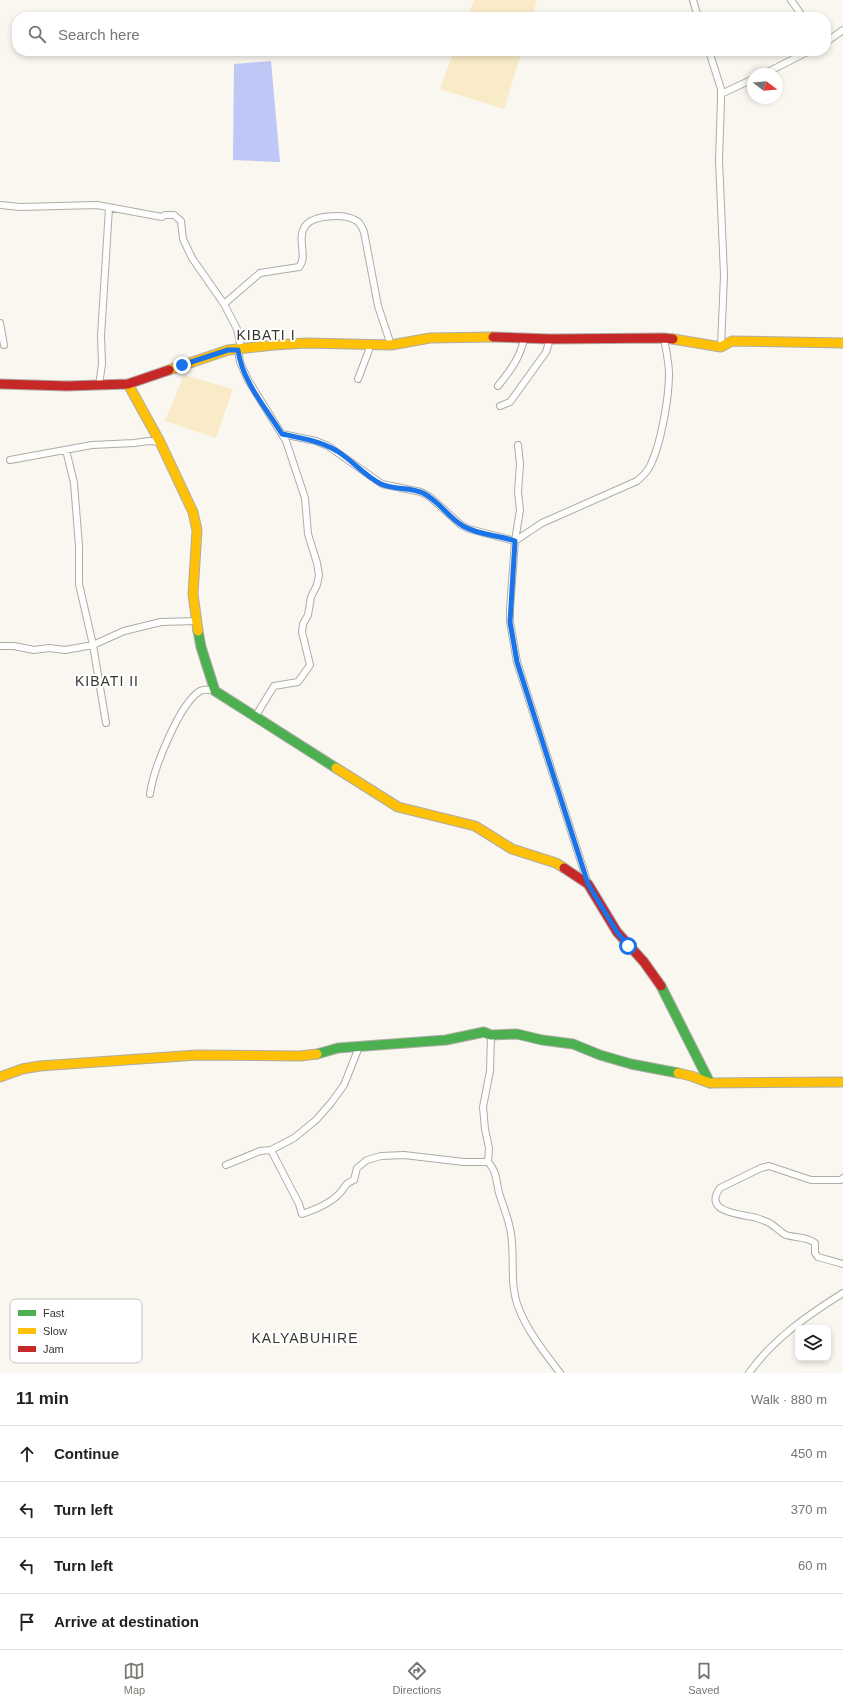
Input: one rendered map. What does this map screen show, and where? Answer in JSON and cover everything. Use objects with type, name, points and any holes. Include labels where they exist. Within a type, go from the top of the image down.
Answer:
[{"type":"street","points":[[693,0],[697,12]]},
{"type":"street","points":[[791,0],[799,12]]},
{"type":"street","points":[[831,38],[843,30]]},
{"type":"street","points":[[710,56],[721,94],[719,160],[724,275],[721,347]]},
{"type":"street","points":[[776,68],[799,56]]},
{"type":"street","points":[[721,94],[747,82]]},
{"type":"street","points":[[0,205],[20,207],[85,204],[162,217],[165,215],[174,215],[181,221],[184,239],[192,258],[224,304],[237,329],[240,362],[248,380],[286,441],[302,488],[308,534],[319,575],[317,585],[311,597],[308,615],[302,632],[310,665],[298,682],[274,686],[255,716]]},
{"type":"street","points":[[99,385],[102,364],[101,336],[109,208]]},
{"type":"street","points":[[224,304],[260,273],[299,267],[302,263],[303,256],[301,238],[306,224],[314,219],[327,216],[347,217],[355,220],[361,225],[364,232],[378,306],[391,345]]},
{"type":"street","points":[[0,323],[4,345]]},
{"type":"street","points":[[0,384],[128,384],[228,350],[300,343],[391,345],[430,338],[664,338],[721,347],[732,341],[843,343]]},
{"type":"street","points":[[498,386],[518,358],[523,347],[524,338]]},
{"type":"street","points":[[282,434],[316,441],[328,446],[350,460],[364,473],[382,484],[415,490],[425,494],[437,502],[461,525],[469,529],[515,541],[542,524],[637,481],[644,474],[654,456],[669,388],[669,373],[664,338]]},
{"type":"street","points":[[500,406],[510,402],[546,352],[550,339]]},
{"type":"street","points":[[358,379],[369,350],[369,344]]},
{"type":"street","points":[[128,384],[160,442],[193,512],[197,530],[193,594],[196,621],[201,647],[215,691]]},
{"type":"street","points":[[10,460],[74,448],[149,441],[160,442]]},
{"type":"street","points":[[518,445],[520,464],[518,492],[520,510],[515,541],[510,622],[517,662],[588,884],[617,932],[644,962],[660,984],[710,1083]]},
{"type":"street","points":[[68,458],[74,448]]},
{"type":"street","points":[[66,450],[74,482],[79,546],[79,584],[93,645],[106,723]]},
{"type":"street","points":[[0,646],[65,650],[93,645],[124,631],[161,622],[196,621]]},
{"type":"street","points":[[150,794],[155,773],[170,734],[188,703],[201,691],[209,689],[215,691],[255,716],[394,805],[408,810],[475,826],[512,849],[556,863],[588,884]]},
{"type":"street","points":[[0,1077],[22,1069],[40,1066],[198,1055],[300,1056],[312,1055],[338,1048],[446,1040],[484,1032],[491,1036],[517,1034],[542,1040],[573,1044],[631,1064],[692,1076],[710,1083],[843,1082]]},
{"type":"street","points":[[488,1162],[489,1148],[485,1129],[483,1107],[490,1064],[491,1036]]},
{"type":"street","points":[[226,1165],[254,1153],[272,1150],[294,1138],[307,1128],[331,1103],[348,1076],[359,1046]]},
{"type":"street","points":[[272,1150],[299,1204],[302,1214],[316,1209],[339,1195],[346,1183],[354,1180],[357,1168],[367,1160],[381,1156],[404,1155],[464,1162],[488,1162],[494,1168],[511,1235],[514,1293],[518,1309],[536,1340],[560,1373]]},
{"type":"street","points":[[843,1178],[841,1180],[811,1180],[778,1168],[764,1166],[720,1188],[716,1193],[715,1199],[719,1207],[732,1214],[756,1218],[772,1224],[786,1235],[810,1240],[815,1243],[815,1252],[818,1257],[843,1264]]},
{"type":"street","points":[[749,1373],[772,1348],[800,1322],[843,1293]]},
{"type":"shaded area","points":[[474,0],[537,0],[533,12],[469,12]]},
{"type":"shaded area","points":[[452,56],[520,56],[504,109],[440,89]]},
{"type":"shaded area","points":[[184,375],[233,389],[216,438],[165,421]]},
{"type":"water","points":[[271,61],[280,162],[233,160],[234,64]]},
{"type":"traffic: fast","points":[[198,631],[201,647],[215,691],[336,768]]},
{"type":"traffic: fast","points":[[661,986],[710,1083]]},
{"type":"traffic: fast","points":[[317,1054],[338,1048],[446,1040],[484,1032],[491,1035],[517,1034],[542,1040],[573,1044],[600,1055],[631,1064],[678,1073]]},
{"type":"traffic: slow","points":[[169,370],[228,350],[274,345],[306,343],[391,345],[430,338],[493,337]]},
{"type":"traffic: slow","points":[[673,339],[721,347],[732,341],[843,343]]},
{"type":"traffic: slow","points":[[128,384],[160,442],[193,512],[197,530],[193,594],[198,631]]},
{"type":"traffic: slow","points":[[336,768],[398,807],[475,826],[512,849],[556,863],[564,868]]},
{"type":"traffic: slow","points":[[0,1077],[22,1069],[40,1066],[197,1055],[300,1056],[317,1054]]},
{"type":"traffic: slow","points":[[678,1073],[710,1083],[843,1082]]},
{"type":"traffic: jam","points":[[493,337],[550,339],[673,339]]},
{"type":"traffic: jam","points":[[0,384],[67,386],[128,384],[169,370]]},
{"type":"traffic: jam","points":[[564,868],[588,884],[617,932],[644,962],[661,986]]},
{"type":"district","name":"KIBATI I","points":[[266,335]]},
{"type":"district","name":"KIBATI II","points":[[107,681]]},
{"type":"district","name":"KALYABUHIRE","points":[[305,1338]]},
{"type":"route","points":[[182,365],[228,350],[238,350],[240,362],[248,380],[282,434],[316,441],[328,446],[350,460],[364,473],[382,484],[409,489],[430,497],[461,525],[469,529],[515,541],[510,622],[517,662],[574,836],[588,884],[617,932],[628,946]]}]
